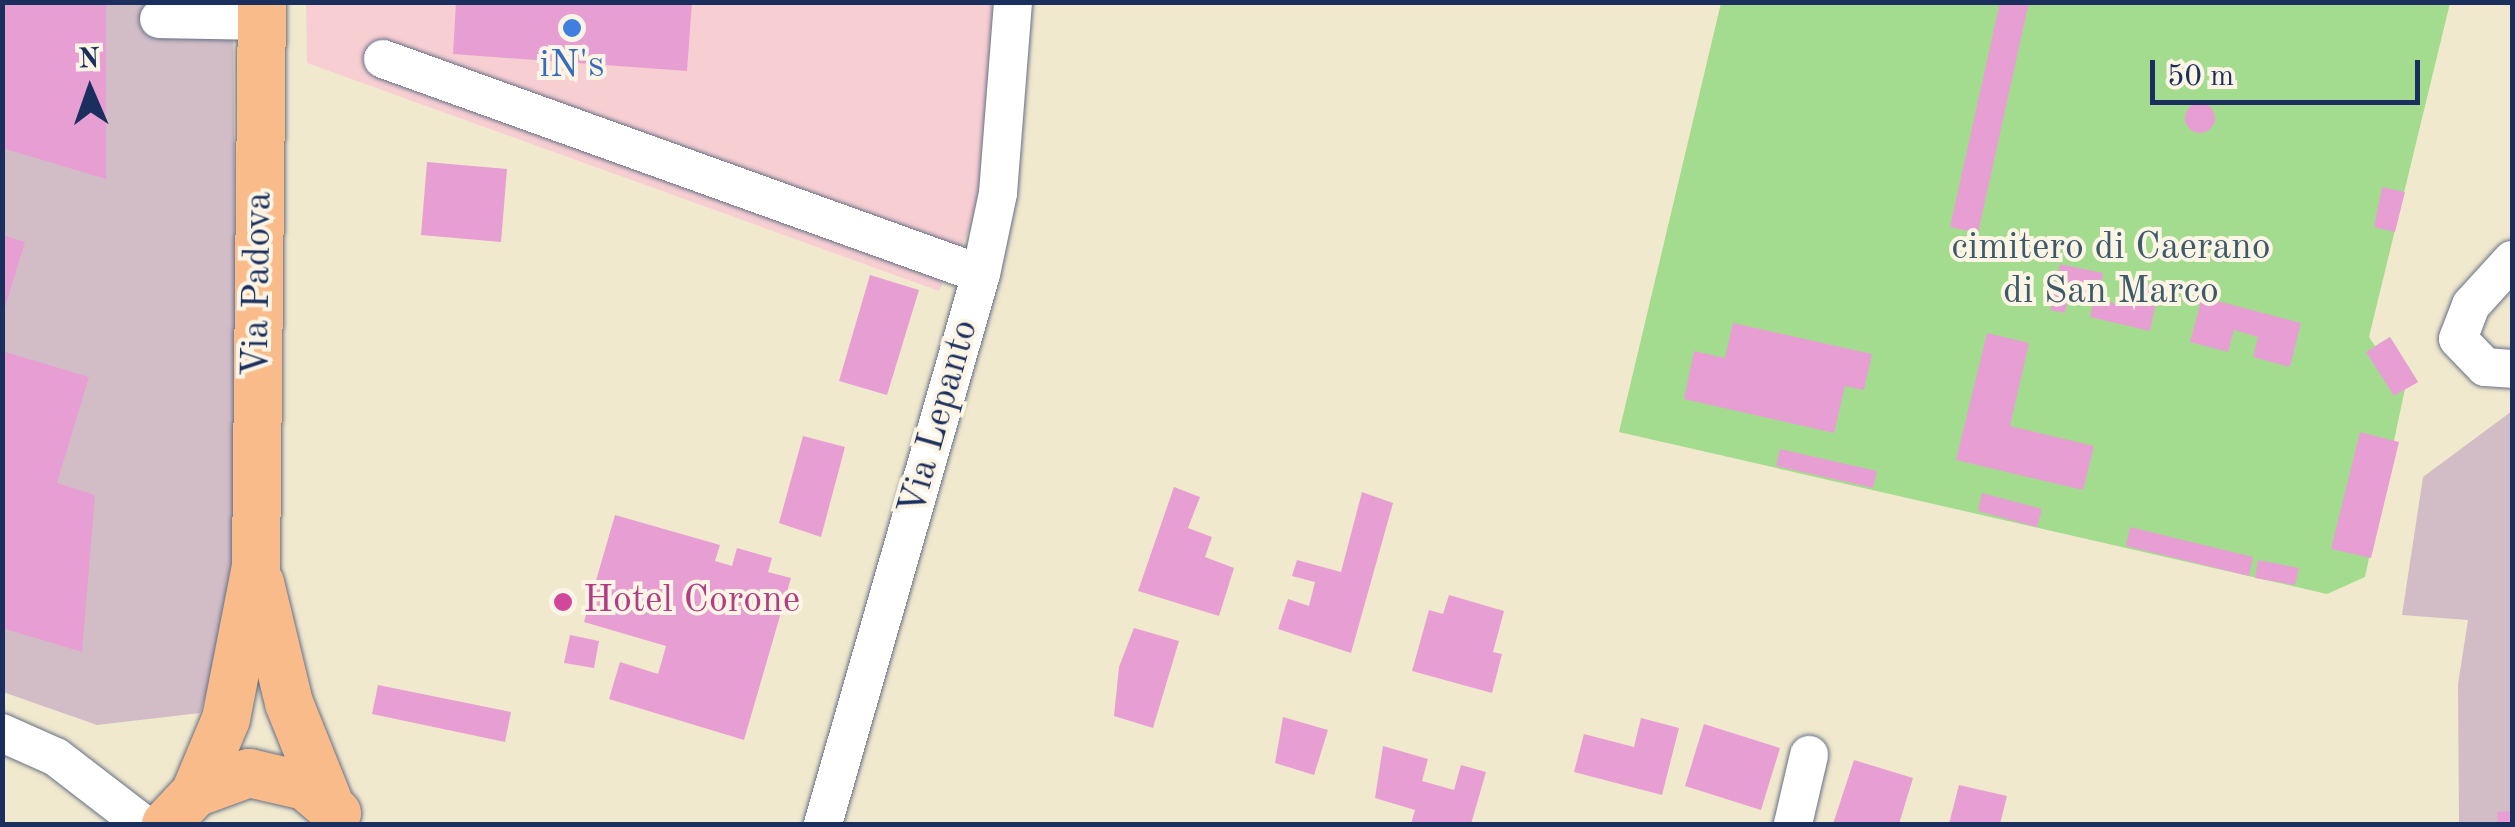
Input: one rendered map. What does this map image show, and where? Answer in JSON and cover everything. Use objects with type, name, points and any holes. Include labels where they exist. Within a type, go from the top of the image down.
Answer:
[{"type":"main road","name":"Via Padova","points":[[180,809],[226,719],[256,566],[262,12]]},
{"type":"main road","name":"Via Padova","points":[[256,566],[289,703],[337,814]]},
{"type":"main road","name":"Via Padova","points":[[180,809],[249,773],[306,786],[337,814]]},
{"type":"street","name":"Via Lepanto","points":[[823,824],[981,274],[998,193],[1013,2]]},
{"type":"street","points":[[159,19],[262,12]]},
{"type":"street","points":[[383,59],[981,274]]},
{"type":"street","points":[[2512,260],[2471,305],[2458,339],[2485,367],[2512,369]]},
{"type":"street","points":[[2,732],[56,757],[143,824]]},
{"type":"street","points":[[1793,824],[1809,755]]},
{"type":"shaded area","points":[[3,3],[233,3],[238,594],[200,713],[97,725],[3,692]]},
{"type":"shaded area","points":[[306,3],[995,3],[983,202],[939,291],[307,63]]},
{"type":"shaded area","points":[[2512,411],[2512,824],[2459,824],[2458,684],[2468,620],[2402,615],[2423,477]]},
{"type":"green space","name":"cimitero di Caerano di San Marco","points":[[1721,3],[2450,3],[2369,337],[2375,346],[2390,337],[2418,382],[2405,389],[2365,577],[2327,594],[1619,432]]},
{"type":"building","points":[[2,2],[106,2],[106,179],[2,148]]},
{"type":"building","name":"iN's","points":[[456,2],[692,2],[687,71],[453,54]]},
{"type":"building","points":[[2000,2],[2029,2],[1978,233],[1950,227]]},
{"type":"building","points":[[2200,103],[2211,107],[2215,118],[2211,129],[2200,133],[2189,129],[2185,118],[2189,107]]},
{"type":"building","points":[[427,162],[507,169],[501,242],[421,235]]},
{"type":"building","points":[[2382,187],[2405,192],[2395,232],[2374,227]]},
{"type":"building","points":[[2,235],[25,242],[3,314],[2,314]]},
{"type":"building","points":[[2060,264],[2103,273],[2099,296],[2070,290],[2065,313],[2050,310]]},
{"type":"building","points":[[870,275],[919,290],[887,395],[839,381]]},
{"type":"building","points":[[2123,280],[2159,288],[2150,331],[2090,317],[2094,299],[2117,304]]},
{"type":"building","points":[[2202,297],[2301,323],[2290,367],[2253,357],[2258,337],[2234,330],[2228,352],[2190,342]]},
{"type":"building","points":[[1733,323],[1872,354],[1864,390],[1845,386],[1834,433],[1684,399],[1694,351],[1725,358]]},
{"type":"building","points":[[1987,333],[2029,343],[2010,426],[2094,446],[2083,490],[1956,460]]},
{"type":"building","points":[[2390,337],[2418,382],[2394,396],[2366,352]]},
{"type":"building","points":[[2,351],[89,377],[57,483],[95,495],[82,652],[2,628]]},
{"type":"building","points":[[2360,432],[2399,442],[2371,558],[2331,549]]},
{"type":"building","points":[[803,436],[845,447],[821,537],[779,523]]},
{"type":"building","points":[[1780,449],[1877,471],[1873,488],[1776,466]]},
{"type":"building","points":[[1174,487],[1200,497],[1188,528],[1212,537],[1205,557],[1234,568],[1219,616],[1138,591]]},
{"type":"building","points":[[1362,492],[1393,503],[1351,653],[1278,629],[1288,599],[1309,606],[1315,582],[1292,576],[1297,560],[1341,572]]},
{"type":"building","points":[[1982,493],[2042,509],[2037,527],[1978,511]]},
{"type":"building","points":[[615,515],[720,545],[715,561],[732,566],[737,548],[772,558],[768,572],[791,578],[744,740],[609,699],[620,662],[658,674],[666,646],[584,622]]},
{"type":"building","points":[[2130,527],[2253,557],[2249,576],[2126,546]]},
{"type":"building","points":[[2258,560],[2299,568],[2295,585],[2255,578]]},
{"type":"building","points":[[1449,595],[1504,611],[1493,652],[1502,654],[1492,693],[1412,671],[1429,610],[1443,614]]},
{"type":"building","points":[[1134,628],[1179,641],[1153,728],[1114,716],[1119,667]]},
{"type":"building","points":[[570,635],[599,641],[594,668],[564,663]]},
{"type":"building","points":[[378,685],[511,712],[505,742],[372,714]]},
{"type":"building","points":[[1283,717],[1328,730],[1314,775],[1275,763]]},
{"type":"building","points":[[1641,718],[1679,728],[1662,795],[1574,772],[1584,734],[1634,747]]},
{"type":"building","points":[[1704,724],[1780,748],[1761,810],[1685,786]]},
{"type":"building","points":[[1383,746],[1428,759],[1422,781],[1454,790],[1461,765],[1486,772],[1471,824],[1411,824],[1415,810],[1375,798]]},
{"type":"building","points":[[1854,760],[1913,778],[1899,824],[1833,824]]},
{"type":"building","points":[[1959,785],[2007,796],[2000,824],[1949,824]]},
{"type":"building","points":[[2512,811],[2512,824],[2498,824],[2497,812]]},
{"type":"place","name":"iN's","points":[[572,28]]},
{"type":"place","name":"Hotel Corone","points":[[563,602]]}]
